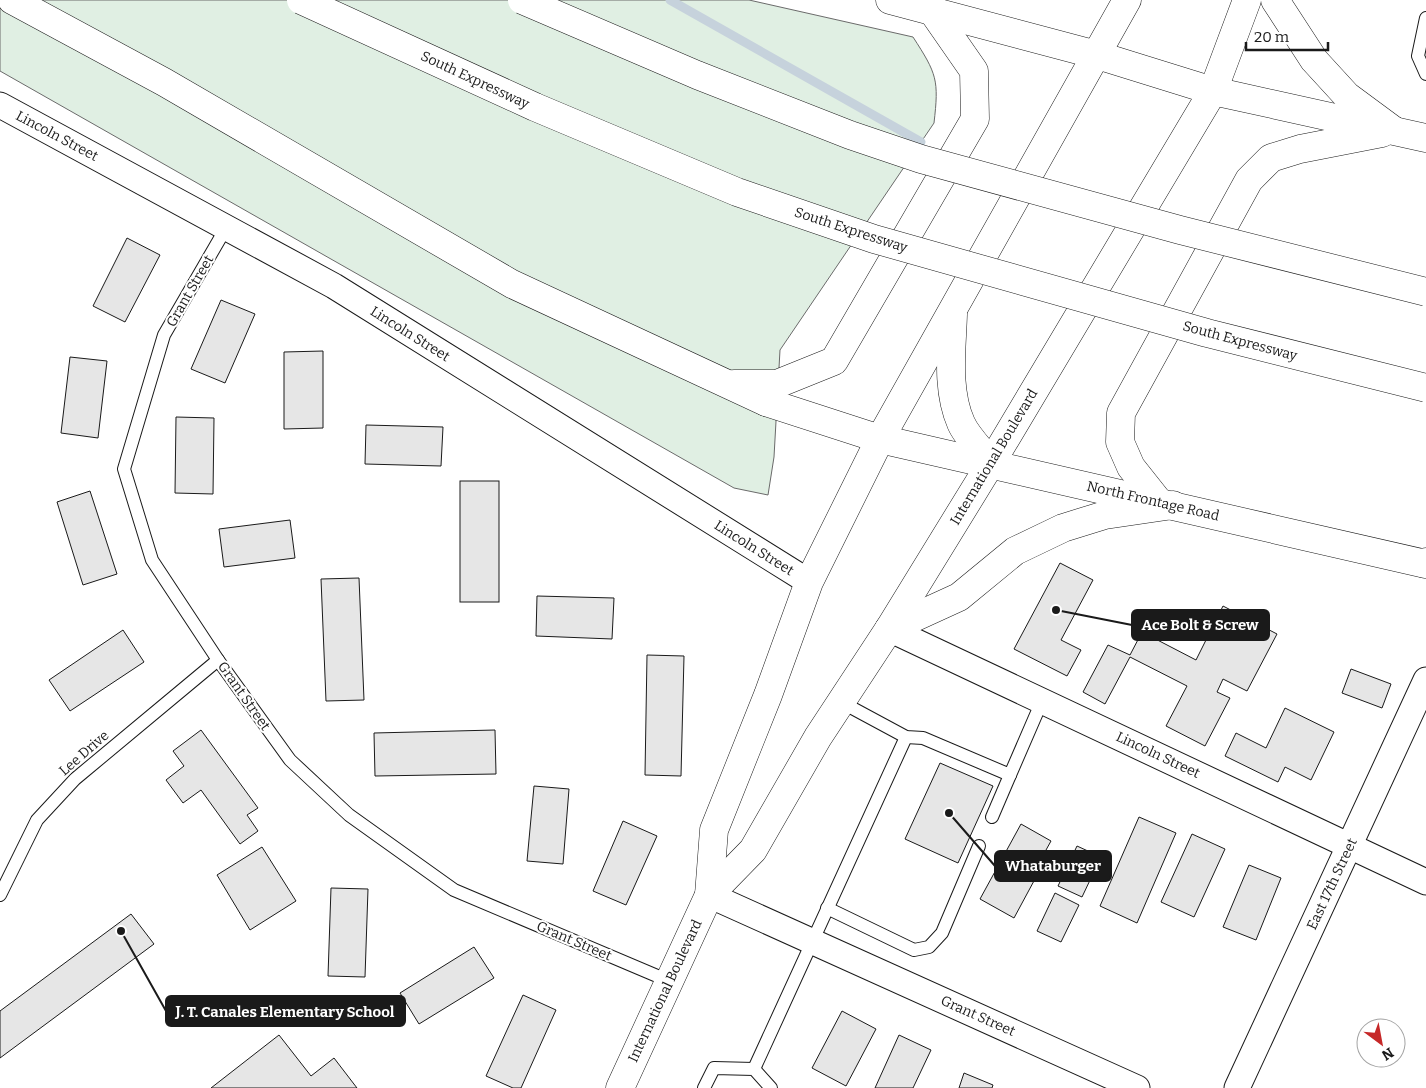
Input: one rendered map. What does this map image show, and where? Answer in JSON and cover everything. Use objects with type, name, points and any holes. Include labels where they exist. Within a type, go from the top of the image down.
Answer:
[{"type":"main road","points":[[12,0],[164,82],[512,284],[727,384],[772,393],[834,361],[975,119],[974,71],[933,12]]},
{"type":"main road","name":"South Expressway","points":[[300,0],[535,107],[737,192],[874,239],[1207,333],[1426,388]]},
{"type":"main road","points":[[522,0],[696,76],[850,135],[921,159],[1180,230],[1426,292]]},
{"type":"main road","points":[[890,0],[1097,56],[1213,91],[1426,138]]},
{"type":"main road","name":"International Boulevard","points":[[709,895],[714,830],[768,695],[809,582],[880,439],[1127,0]]},
{"type":"main road","name":"International Boulevard","points":[[620,1088],[709,895],[753,850],[818,737],[889,628],[992,463],[1213,91],[1247,0]]},
{"type":"main road","points":[[1275,0],[1314,60],[1347,96],[1393,130]]},
{"type":"main road","points":[[1166,503],[1131,467],[1120,442],[1121,413],[1249,180],[1271,158],[1300,149],[1393,130]]},
{"type":"main road","points":[[953,310],[951,369],[954,398],[961,424],[992,463]]},
{"type":"main road","name":"North Frontage Road","points":[[772,393],[880,439],[1425,563]]},
{"type":"main road","points":[[889,628],[959,597],[1015,551],[1063,528],[1105,515],[1166,503]]},
{"type":"street","name":"Lincoln Street","points":[[0,105],[334,286],[809,582]]},
{"type":"street","name":"Lincoln Street","points":[[889,628],[1426,882]]},
{"type":"street","name":"East 17th Street","points":[[1237,1088],[1426,680]]},
{"type":"street","name":"Grant Street","points":[[709,895],[1137,1088]]},
{"type":"lane","points":[[1426,18],[1418,56],[1426,74]]},
{"type":"lane","name":"Grant Street","points":[[226,228],[164,335],[124,469],[152,560],[218,660],[290,760],[349,815],[454,890],[669,981]]},
{"type":"lane","name":"Lee Drive","points":[[0,895],[37,820],[75,779],[218,660]]},
{"type":"lane","points":[[992,817],[1042,701]]},
{"type":"lane","points":[[841,702],[906,737],[923,738],[1010,775]]},
{"type":"lane","points":[[754,1069],[906,737]]},
{"type":"lane","points":[[827,908],[914,950],[929,948],[942,933],[979,846]]},
{"type":"lane","points":[[704,1088],[714,1068],[754,1069],[771,1088]]},
{"type":"green space","points":[[0,0],[749,0],[913,37],[932,69],[936,87],[934,123],[780,350],[774,457],[768,495],[734,488],[0,71]]},
{"type":"building","points":[[127,238],[160,255],[125,322],[93,306]]},
{"type":"building","points":[[221,300],[255,314],[225,383],[191,369]]},
{"type":"building","points":[[323,351],[323,428],[284,429],[284,352]]},
{"type":"building","points":[[70,357],[107,361],[98,438],[61,433]]},
{"type":"building","points":[[176,417],[214,418],[213,494],[175,493]]},
{"type":"building","points":[[366,425],[443,427],[441,466],[365,464]]},
{"type":"building","points":[[460,481],[499,481],[499,602],[460,602]]},
{"type":"building","points":[[90,491],[117,574],[83,585],[57,502]]},
{"type":"building","points":[[290,520],[295,558],[224,567],[219,529]]},
{"type":"building","points":[[1060,563],[1093,580],[1061,640],[1081,650],[1067,676],[1014,649]]},
{"type":"building","points":[[359,578],[364,700],[326,701],[321,579]]},
{"type":"building","points":[[537,596],[614,598],[612,639],[536,636]]},
{"type":"building","points":[[1223,606],[1277,634],[1247,691],[1223,679],[1217,692],[1230,698],[1205,746],[1166,726],[1187,686],[1130,657],[1105,704],[1083,692],[1108,645],[1130,655],[1142,632],[1196,660]]},
{"type":"building","points":[[123,630],[144,662],[70,711],[49,680]]},
{"type":"building","points":[[647,655],[684,656],[681,776],[645,775]]},
{"type":"building","points":[[1351,669],[1391,684],[1382,708],[1342,693]]},
{"type":"building","points":[[1285,708],[1334,732],[1311,780],[1285,767],[1278,782],[1225,756],[1236,733],[1266,748]]},
{"type":"building","points":[[201,730],[258,808],[247,815],[258,831],[240,844],[201,790],[183,803],[166,780],[184,766],[173,751]]},
{"type":"building","points":[[495,730],[496,774],[375,776],[374,733]]},
{"type":"building","points":[[940,763],[993,786],[958,863],[905,839]]},
{"type":"building","points":[[534,786],[569,789],[563,864],[527,861]]},
{"type":"building","points":[[1139,817],[1176,833],[1137,923],[1100,906]]},
{"type":"building","points":[[623,821],[657,836],[626,905],[593,891]]},
{"type":"building","points":[[1021,824],[1051,841],[1031,877],[1035,879],[1014,918],[980,899]]},
{"type":"building","points":[[1192,834],[1225,849],[1194,917],[1161,902]]},
{"type":"building","points":[[1077,846],[1101,857],[1082,897],[1058,886]]},
{"type":"building","points":[[262,847],[296,901],[250,930],[217,875]]},
{"type":"building","points":[[1249,865],[1281,878],[1256,940],[1223,927]]},
{"type":"building","points":[[331,888],[368,889],[365,977],[328,976]]},
{"type":"building","points":[[1055,893],[1079,905],[1061,942],[1037,931]]},
{"type":"building","points":[[131,914],[154,944],[0,1058],[0,1011]]},
{"type":"building","points":[[474,947],[494,978],[419,1024],[400,993]]},
{"type":"building","points":[[523,995],[556,1010],[521,1088],[513,1088],[486,1076]]},
{"type":"building","points":[[842,1011],[876,1029],[846,1086],[812,1068]]},
{"type":"building","points":[[279,1035],[311,1076],[334,1058],[357,1088],[211,1088]]},
{"type":"building","points":[[899,1035],[931,1050],[913,1088],[875,1088]]},
{"type":"building","points":[[964,1073],[993,1085],[992,1088],[959,1088]]},
{"type":"waterway","points":[[670,0],[921,142]]},
{"type":"place","name":"Ace Bolt & Screw","points":[[1056,610]]},
{"type":"place","name":"Whataburger","points":[[949,813]]},
{"type":"place","name":"J. T. Canales Elementary School","points":[[121,931]]}]
